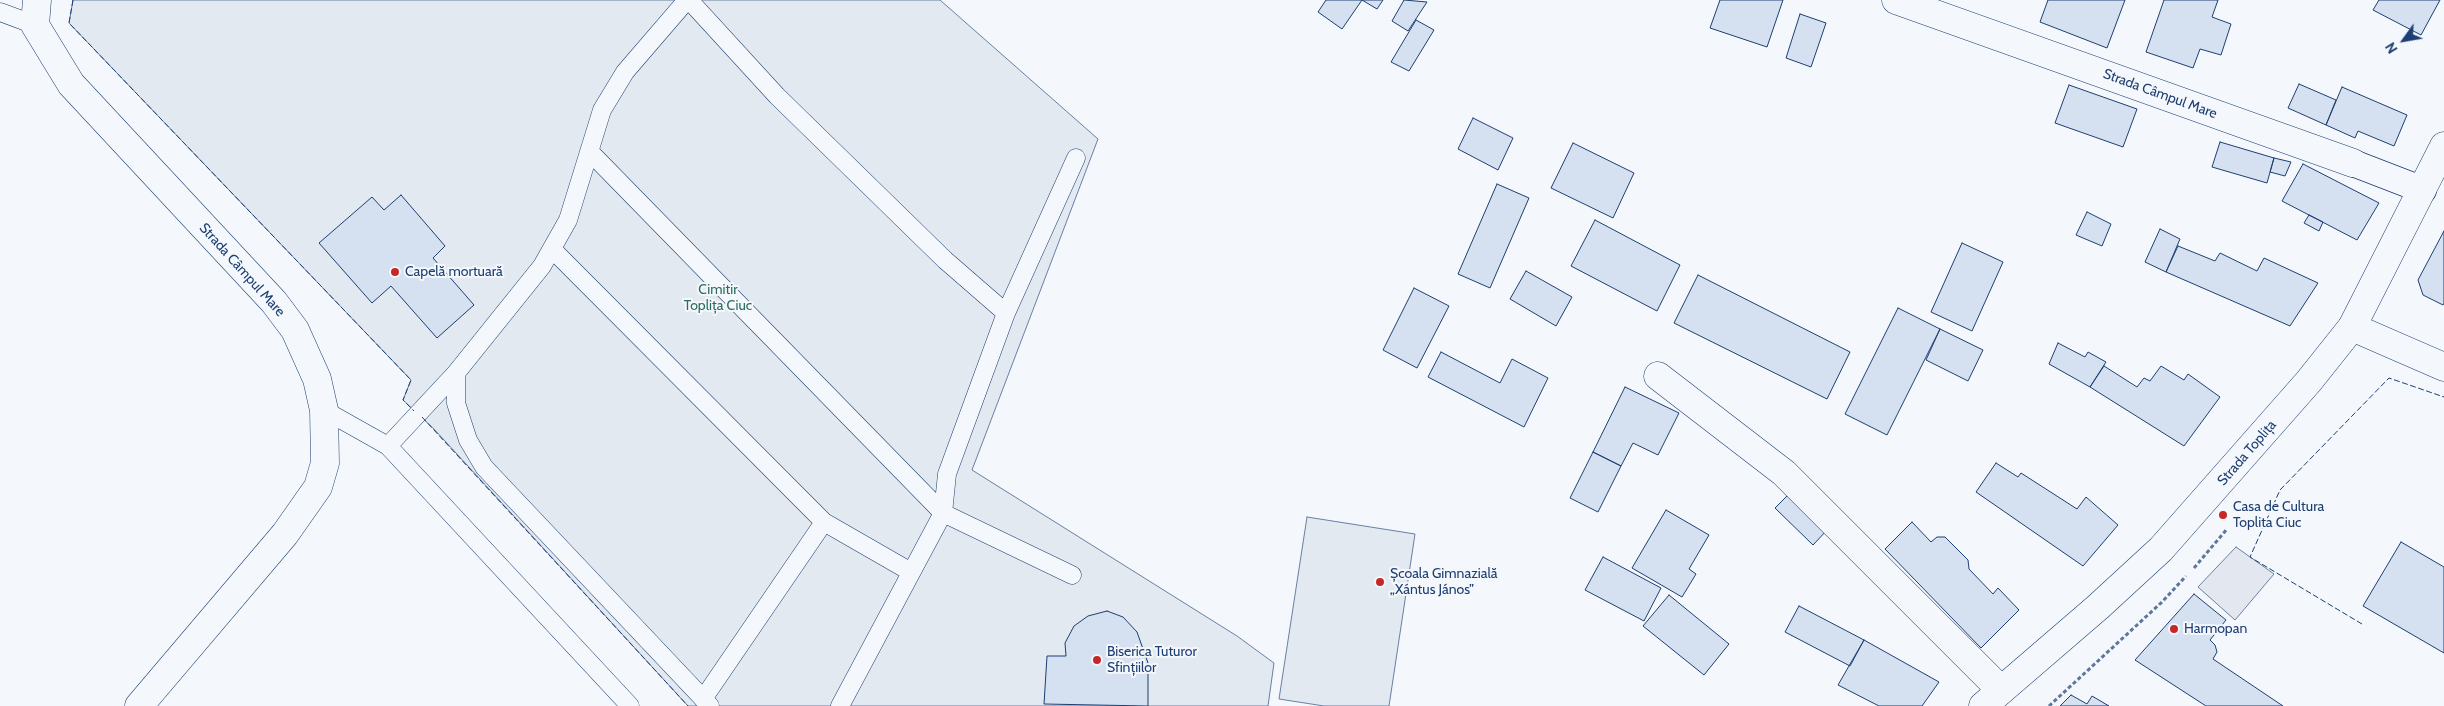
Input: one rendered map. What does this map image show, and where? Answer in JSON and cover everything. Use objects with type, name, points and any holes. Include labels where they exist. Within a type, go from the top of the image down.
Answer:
[{"type":"street","name":"Strada Câmpul Mare","points":[[1896,0],[2353,163],[2423,190]]},
{"type":"street","name":"Strada Câmpul Mare","points":[[36,13],[71,84],[274,302],[295,330],[317,379],[324,410],[324,463],[318,487],[284,534],[140,706]]},
{"type":"street","name":"Strada Toplița","points":[[1992,698],[2098,607],[2161,549],[2270,426],[2352,327],[2444,146]]},
{"type":"street","points":[[2352,327],[2444,367]]},
{"type":"street","points":[[1658,376],[1784,473],[1992,698]]},
{"type":"lane","points":[[388,446],[456,373],[542,266],[568,220],[602,110],[626,72],[688,0],[777,96],[945,260],[1006,313]]},
{"type":"lane","points":[[0,12],[36,13]]},
{"type":"lane","points":[[589,151],[943,513],[1072,575]]},
{"type":"lane","points":[[840,706],[943,513],[947,474],[1006,313],[1076,158]]},
{"type":"lane","points":[[552,249],[824,522],[911,572]]},
{"type":"lane","points":[[456,373],[456,403],[461,423],[484,467],[706,702],[824,522]]},
{"type":"lane","points":[[324,410],[388,446],[630,706]]},
{"type":"green space","name":"Cimitir Toplița Ciuc","points":[[73,0],[940,0],[1098,139],[972,470],[1237,636],[1274,663],[1268,706],[688,706],[434,429],[403,400],[411,380],[69,23]]},
{"type":"green space","points":[[1307,517],[1415,534],[1389,706],[1324,706],[1279,699]]},
{"type":"shaded area","points":[[2236,547],[2274,574],[2235,620],[2198,587]]},
{"type":"building","points":[[1326,0],[1362,0],[1342,29],[1318,12]]},
{"type":"building","points":[[1362,0],[1383,0],[1377,9]]},
{"type":"building","points":[[1404,0],[1427,2],[1408,31],[1392,21]]},
{"type":"building","points":[[1720,0],[1783,0],[1767,47],[1710,28]]},
{"type":"building","points":[[2048,0],[2125,0],[2107,48],[2040,22]]},
{"type":"building","points":[[2164,0],[2218,0],[2212,17],[2231,24],[2221,55],[2200,49],[2193,68],[2146,52]]},
{"type":"building","points":[[2379,0],[2440,0],[2421,35],[2373,10]]},
{"type":"building","points":[[1800,14],[1826,23],[1811,67],[1786,58]]},
{"type":"building","points":[[1416,20],[1434,30],[1409,71],[1391,62]]},
{"type":"building","points":[[2299,84],[2336,100],[2326,125],[2288,108]]},
{"type":"building","points":[[2069,85],[2137,109],[2123,147],[2055,123]]},
{"type":"building","points":[[2342,87],[2407,115],[2394,146],[2358,131],[2355,138],[2326,125]]},
{"type":"building","points":[[1473,118],[1513,138],[1498,170],[1458,149]]},
{"type":"building","points":[[2220,142],[2274,158],[2267,183],[2212,167]]},
{"type":"building","points":[[1573,143],[1634,173],[1613,218],[1551,188]]},
{"type":"building","points":[[2274,158],[2291,162],[2285,176],[2270,172]]},
{"type":"building","points":[[2303,164],[2379,203],[2357,240],[2282,201]]},
{"type":"building","points":[[1497,184],[1529,198],[1490,288],[1458,274]]},
{"type":"building","name":"Capelă mortuară","points":[[401,195],[445,246],[433,258],[474,305],[437,338],[391,286],[372,303],[319,243],[372,197],[384,210]]},
{"type":"building","points":[[2087,212],[2111,224],[2102,246],[2076,235]]},
{"type":"building","points":[[2309,215],[2323,222],[2319,231],[2304,223]]},
{"type":"building","points":[[1595,220],[1680,265],[1657,311],[1571,266]]},
{"type":"building","points":[[2160,229],[2180,239],[2166,272],[2145,262]]},
{"type":"building","points":[[2444,231],[2443,305],[2423,295],[2418,280]]},
{"type":"building","points":[[1962,243],[2003,262],[1972,331],[1931,312]]},
{"type":"building","points":[[2178,246],[2215,261],[2220,253],[2257,271],[2264,258],[2318,283],[2290,326],[2166,272]]},
{"type":"building","points":[[1526,271],[1572,297],[1556,326],[1510,299]]},
{"type":"building","points":[[1698,275],[1850,352],[1827,399],[1674,323]]},
{"type":"building","points":[[1414,288],[1449,306],[1417,368],[1383,350]]},
{"type":"building","points":[[1898,308],[1940,329],[1887,435],[1845,414]]},
{"type":"building","points":[[1940,329],[1983,350],[1968,381],[1926,360]]},
{"type":"building","points":[[2058,343],[2085,357],[2088,352],[2106,362],[2090,387],[2049,364]]},
{"type":"building","points":[[1441,352],[1500,383],[1512,359],[1548,378],[1524,427],[1428,377]]},
{"type":"building","points":[[2104,366],[2137,387],[2144,378],[2150,381],[2161,366],[2184,380],[2188,374],[2220,397],[2184,446],[2090,387]]},
{"type":"building","points":[[1625,387],[1679,413],[1658,455],[1633,443],[1621,466],[1593,452]]},
{"type":"building","points":[[1593,452],[1621,466],[1598,512],[1570,498]]},
{"type":"building","points":[[1996,463],[2018,477],[2021,473],[2077,509],[2086,497],[2118,525],[2083,566],[1976,492]]},
{"type":"building","points":[[1791,492],[1828,529],[1813,545],[1775,508]]},
{"type":"building","points":[[1666,510],[1709,535],[1689,569],[1696,574],[1682,597],[1632,568]]},
{"type":"building","points":[[1912,522],[1931,542],[1937,537],[1945,537],[1968,560],[1969,569],[1993,594],[1998,588],[2019,610],[1981,648],[1885,549]]},
{"type":"building","points":[[2401,542],[2444,567],[2444,653],[2363,606]]},
{"type":"building","points":[[1603,557],[1661,588],[1644,621],[1585,590]]},
{"type":"building","points":[[2194,594],[2226,620],[2210,640],[2215,645],[2217,652],[2213,659],[2283,706],[2206,706],[2135,660]]},
{"type":"building","points":[[1669,595],[1729,644],[1704,675],[1643,626]]},
{"type":"building","points":[[1799,606],[1864,640],[1850,666],[1785,632]]},
{"type":"building","name":"Biserica Tuturor Sfințiilor","points":[[1107,611],[1123,617],[1137,632],[1148,663],[1148,706],[1044,704],[1047,656],[1066,656],[1065,643],[1074,626],[1088,616]]},
{"type":"building","points":[[1864,640],[1939,682],[1922,706],[1879,706],[1838,685]]},
{"type":"building","points":[[2071,695],[2087,704],[2092,696],[2109,706],[2060,706]]},
{"type":"fence","points":[[73,0],[69,23],[411,380],[403,400],[414,411]]},
{"type":"fence","points":[[2362,624],[2250,557],[2280,490],[2389,378],[2444,397]]},
{"type":"fence","points":[[422,417],[688,706]]},
{"type":"place","name":"Capelă mortuară","points":[[395,272]]},
{"type":"place","name":"Casa de Cultura Toplita Ciuc","points":[[2223,515]]},
{"type":"place","name":"Școala Gimnazială „Xántus János”","points":[[1380,582]]},
{"type":"place","name":"Harmopan","points":[[2174,629]]},
{"type":"place","name":"Biserica Tuturor Sfințiilor","points":[[1097,660]]}]
